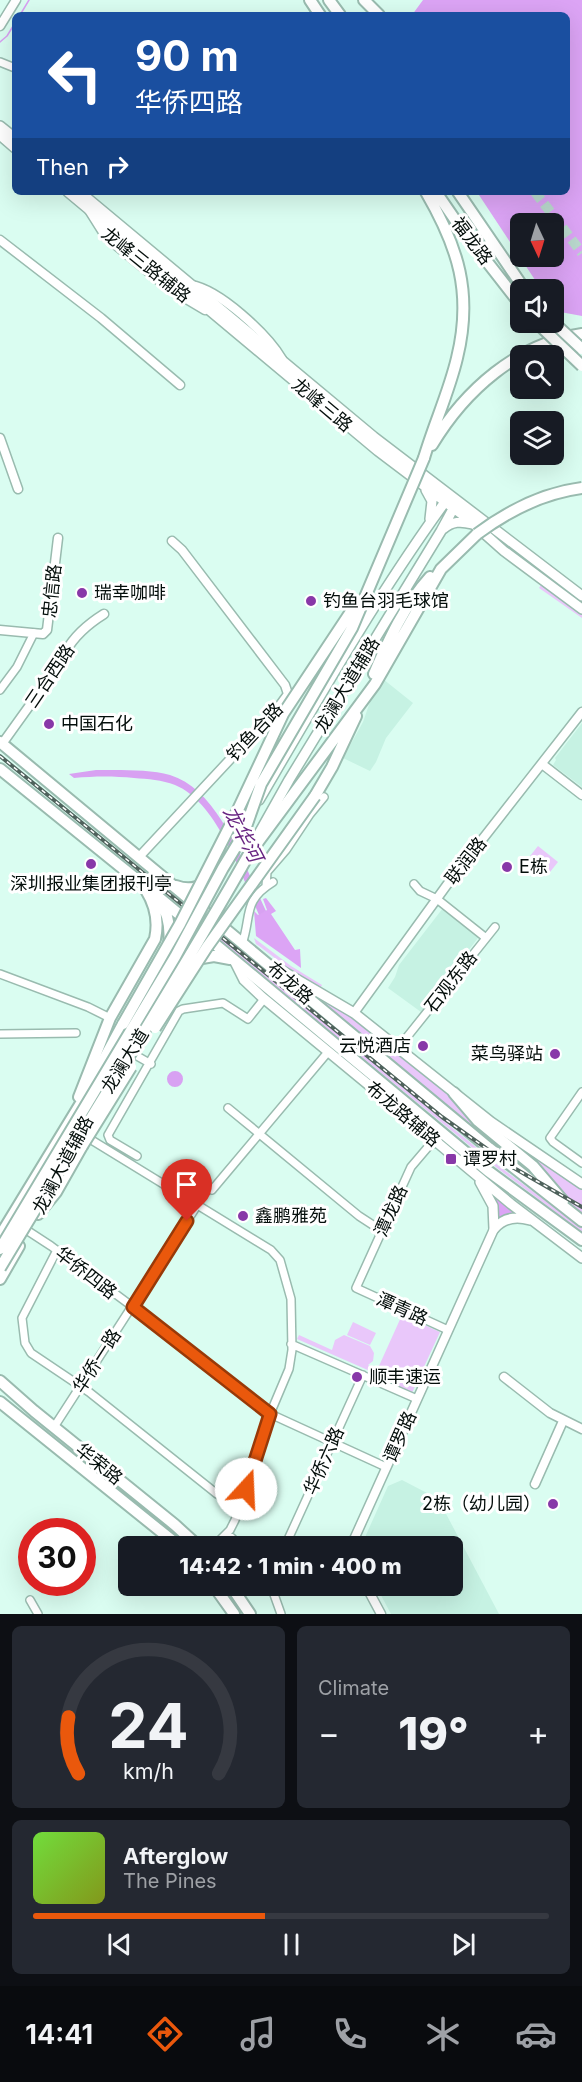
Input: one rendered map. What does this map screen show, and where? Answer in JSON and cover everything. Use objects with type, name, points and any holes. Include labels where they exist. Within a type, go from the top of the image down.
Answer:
[{"type":"main road","points":[[364,0],[376,12]]},
{"type":"main road","points":[[0,126],[12,136]]},
{"type":"main road","points":[[0,135],[12,145]]},
{"type":"main road","name":"龙峰三路","points":[[72,195],[378,451],[422,485],[582,596]]},
{"type":"main road","name":"龙峰三路","points":[[84,195],[374,437],[450,503],[475,530],[582,609]]},
{"type":"main road","points":[[84,1096],[180,924],[236,814],[283,714],[344,624],[375,573],[424,458],[457,360],[462,334],[464,301],[458,260],[446,226],[428,195]]},
{"type":"main road","name":"福龙路","points":[[438,195],[510,291]]},
{"type":"main road","name":"福龙路","points":[[460,195],[517,279]]},
{"type":"main road","points":[[564,332],[582,349]]},
{"type":"main road","points":[[548,333],[582,366]]},
{"type":"main road","points":[[424,458],[447,421],[488,378],[524,352],[559,338],[582,334]]},
{"type":"main road","points":[[422,485],[432,501],[429,522]]},
{"type":"main road","points":[[79,1137],[207,947],[304,812],[328,774],[350,731],[390,637],[407,606],[444,560],[475,530],[534,501],[556,493],[582,488]]},
{"type":"main road","name":"龙澜大道辅路","points":[[0,1236],[164,968],[197,906],[373,609],[429,522],[450,503]]},
{"type":"main road","name":"龙澜大道辅路","points":[[0,1279],[38,1214],[56,1192],[79,1137],[248,854],[312,741],[441,531],[450,503]]},
{"type":"main road","points":[[441,531],[456,522],[464,522],[475,530]]},
{"type":"main road","name":"龙澜大道","points":[[0,1268],[135,1047],[248,854],[371,690],[441,569],[475,530]]},
{"type":"main road","name":"龙澜大道","points":[[0,1249],[175,957],[240,834],[261,784],[341,649],[375,573]]},
{"type":"main road","points":[[298,733],[312,741]]},
{"type":"main road","name":"布龙路","points":[[1,743],[489,1149],[580,1220]]},
{"type":"main road","name":"布龙路","points":[[0,769],[234,960],[269,996],[395,1093],[488,1171],[582,1240]]},
{"type":"main road","points":[[170,884],[195,889],[217,872]]},
{"type":"main road","points":[[79,1137],[70,1121],[110,1018],[149,951],[157,930],[154,906],[138,881]]},
{"type":"main road","points":[[230,882],[223,913],[225,922],[239,941]]},
{"type":"main road","points":[[157,896],[165,909],[169,932],[168,955],[164,968]]},
{"type":"main road","points":[[180,969],[188,962],[206,956],[234,960]]},
{"type":"main road","points":[[264,961],[354,1013],[508,1134],[582,1184]]},
{"type":"main road","points":[[269,996],[284,979]]},
{"type":"main road","name":"布龙路辅路","points":[[269,996],[328,1052],[468,1169],[582,1258]]},
{"type":"main road","points":[[395,1093],[435,1141]]},
{"type":"main road","points":[[454,1093],[478,1121],[533,1166],[580,1220]]},
{"type":"main road","points":[[63,1133],[79,1137]]},
{"type":"main road","points":[[468,1169],[481,1184],[490,1201],[494,1214],[494,1228]]},
{"type":"main road","points":[[494,1228],[509,1219],[524,1218],[536,1222]]},
{"type":"main road","name":"华荣路","points":[[0,1381],[188,1536]]},
{"type":"main road","name":"华荣路","points":[[0,1402],[167,1536]]},
{"type":"main road","points":[[221,1596],[234,1614],[247,1610],[238,1596]]},
{"type":"street","points":[[0,26],[16,0]]},
{"type":"street","points":[[0,240],[101,318],[180,385]]},
{"type":"street","points":[[0,438],[18,489]]},
{"type":"street","name":"忠信路","points":[[0,630],[43,634],[47,630],[58,538]]},
{"type":"street","name":"钓鱼合路","points":[[139,857],[277,709],[286,698],[288,691],[182,550],[172,541]]},
{"type":"street","name":"三合西路","points":[[1,743],[47,685],[72,642],[89,623],[104,614]]},
{"type":"street","points":[[0,690],[15,670],[34,633]]},
{"type":"street","name":"联润路","points":[[354,1013],[436,899],[582,712]]},
{"type":"street","points":[[542,764],[582,795]]},
{"type":"street","points":[[239,941],[252,903],[270,884],[267,872],[286,850],[324,797]]},
{"type":"street","points":[[414,884],[420,891],[436,899],[486,938]]},
{"type":"street","name":"石观东路","points":[[407,1037],[495,927]]},
{"type":"street","points":[[0,974],[88,1007],[110,1018]]},
{"type":"street","points":[[137,1156],[110,1140],[108,1135],[181,1010],[226,1003],[248,1019],[269,996]]},
{"type":"street","points":[[0,1034],[76,1033]]},
{"type":"street","points":[[129,1052],[149,1064]]},
{"type":"street","points":[[212,1190],[328,1052]]},
{"type":"street","points":[[582,1092],[550,1138],[582,1163]]},
{"type":"street","points":[[228,1108],[359,1216],[382,1231]]},
{"type":"street","points":[[79,1137],[198,1204],[278,1256],[291,1299],[288,1374],[270,1414],[233,1525],[224,1536]]},
{"type":"street","name":"潭龙路","points":[[356,1288],[411,1167],[435,1141]]},
{"type":"street","name":"华侨一路","points":[[54,1426],[198,1204]]},
{"type":"street","name":"谭罗路","points":[[355,1536],[494,1228]]},
{"type":"street","name":"华侨四路","points":[[28,1231],[133,1307],[270,1414],[386,1467]]},
{"type":"street","points":[[57,1250],[24,1312],[22,1323],[25,1343],[31,1353],[81,1386],[208,1487],[240,1506]]},
{"type":"street","name":"潭青路","points":[[356,1288],[448,1330]]},
{"type":"street","points":[[291,1344],[417,1399]]},
{"type":"street","name":"华侨六路","points":[[290,1536],[363,1376]]},
{"type":"street","points":[[504,1377],[543,1408],[563,1421],[582,1429]]},
{"type":"street","points":[[535,1484],[563,1421]]},
{"type":"street","points":[[227,1533],[230,1536]]},
{"type":"street","points":[[275,1596],[281,1614]]},
{"type":"street","points":[[371,1596],[381,1614]]},
{"type":"street","points":[[30,1600],[38,1614]]},
{"type":"shaded area","points":[[423,0],[582,0],[582,316],[564,313],[564,279],[534,279],[526,267],[564,267],[564,213],[510,213],[510,242],[479,195],[570,195],[570,12],[414,12]]},
{"type":"shaded area","points":[[541,585],[582,615],[582,618],[539,588]]},
{"type":"shaded area","points":[[383,679],[413,703],[386,738],[370,771],[343,758]]},
{"type":"shaded area","points":[[582,723],[582,787],[553,765],[555,758]]},
{"type":"shaded area","points":[[96,770],[153,772],[170,775],[188,783],[217,813],[229,832],[266,911],[259,915],[236,861],[216,823],[190,794],[175,785],[155,780],[112,777],[74,778],[69,774]]},
{"type":"shaded area","points":[[538,846],[558,862],[550,872],[530,856]]},
{"type":"shaded area","points":[[266,898],[276,911],[271,914],[295,950],[300,949],[301,968],[256,936],[254,911],[258,915],[267,910],[263,899]]},
{"type":"shaded area","points":[[443,908],[478,938],[421,1012],[388,988],[399,965]]},
{"type":"shaded area","points":[[217,935],[499,1166],[582,1228],[582,1232],[497,1168],[215,937]]},
{"type":"shaded area","points":[[254,938],[291,966],[322,985],[320,989],[256,944]]},
{"type":"shaded area","points":[[303,986],[364,1024],[444,1089],[519,1157],[552,1191]]},
{"type":"shaded area","points":[[175,1071],[183,1079],[175,1087],[167,1079]]},
{"type":"shaded area","points":[[483,1120],[582,1187],[582,1213],[566,1200]]},
{"type":"shaded area","points":[[493,1194],[521,1216],[498,1222]]},
{"type":"shaded area","points":[[402,1315],[440,1332],[412,1393],[374,1377]]},
{"type":"shaded area","points":[[353,1322],[376,1333],[370,1345],[347,1335]]},
{"type":"shaded area","points":[[299,1335],[332,1350],[335,1340],[344,1335],[370,1346],[374,1353],[373,1361],[368,1365],[372,1368],[370,1371],[297,1339]]},
{"type":"shaded area","points":[[402,1480],[427,1493],[444,1510],[458,1536],[366,1536],[388,1486]]},
{"type":"shaded area","points":[[463,1546],[499,1614],[391,1614],[381,1596],[463,1596]]},
{"type":"waterway","points":[[22,12],[29,0]]},
{"type":"waterway","points":[[0,42],[12,28]]},
{"type":"tunnel","points":[[537,195],[582,253]]},
{"type":"railway","points":[[0,756],[442,1117],[514,1168],[582,1207]]},
{"type":"place","name":"瑞幸咖啡","points":[[82,593]]},
{"type":"place","name":"钓鱼台羽毛球馆","points":[[311,601]]},
{"type":"place","name":"中国石化","points":[[49,724]]},
{"type":"place","name":"深圳报业集团报刊亭","points":[[91,864]]},
{"type":"place","name":"E栋","points":[[507,867]]},
{"type":"place","name":"云悦酒店","points":[[423,1046]]},
{"type":"place","name":"菜鸟驿站","points":[[555,1054]]},
{"type":"place","name":"谭罗村","points":[[451,1159]]},
{"type":"place","name":"鑫鹏雅苑","points":[[243,1216]]},
{"type":"place","name":"顺丰速运","points":[[357,1377]]},
{"type":"place","name":"2栋（幼儿园）","points":[[553,1504]]},
{"type":"route","points":[[187,1221],[133,1307],[270,1414],[246,1489]]},
{"type":"water label","name":"龙华河","points":[[243,834]]}]
